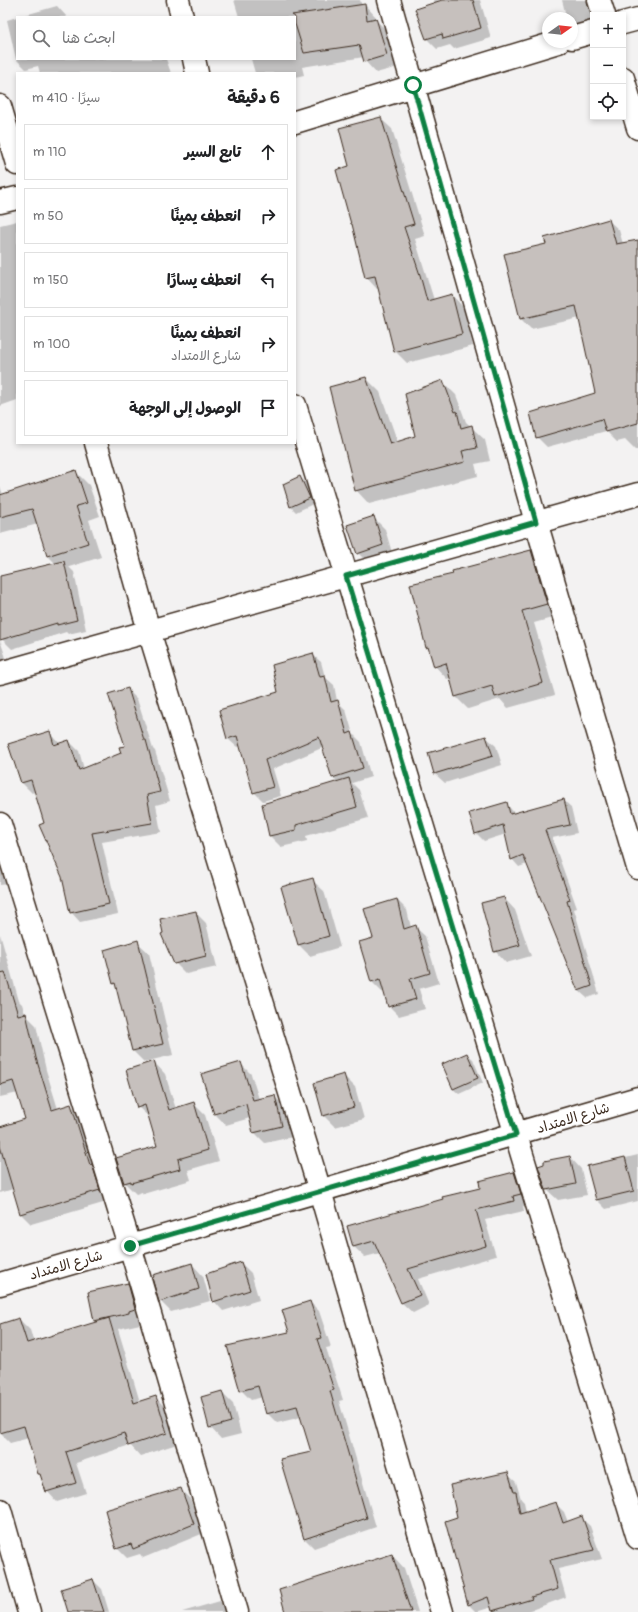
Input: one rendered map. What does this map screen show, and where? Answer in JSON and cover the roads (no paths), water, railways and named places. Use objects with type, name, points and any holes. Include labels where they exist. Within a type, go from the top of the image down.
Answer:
[{"type":"street","points":[[178,0],[182,16]]},
{"type":"street","points":[[389,0],[536,522],[638,868]]},
{"type":"street","points":[[600,0],[603,12]]},
{"type":"street","points":[[626,22],[638,19]]},
{"type":"street","points":[[578,36],[590,33]]},
{"type":"street","points":[[296,122],[542,47]]},
{"type":"street","points":[[194,60],[198,72]]},
{"type":"street","points":[[625,84],[638,128]]},
{"type":"street","points":[[0,106],[16,161]]},
{"type":"street","points":[[0,202],[16,198]]},
{"type":"street","points":[[296,408],[638,1538]]},
{"type":"street","points":[[96,444],[148,631],[320,1191],[442,1612]]},
{"type":"street","points":[[0,673],[638,494]]},
{"type":"street","points":[[0,824],[130,1246],[237,1612]]},
{"type":"street","name":"شارع الامتداد","points":[[0,1284],[516,1135],[638,1098]]},
{"type":"street","points":[[0,1510],[29,1612]]}]
